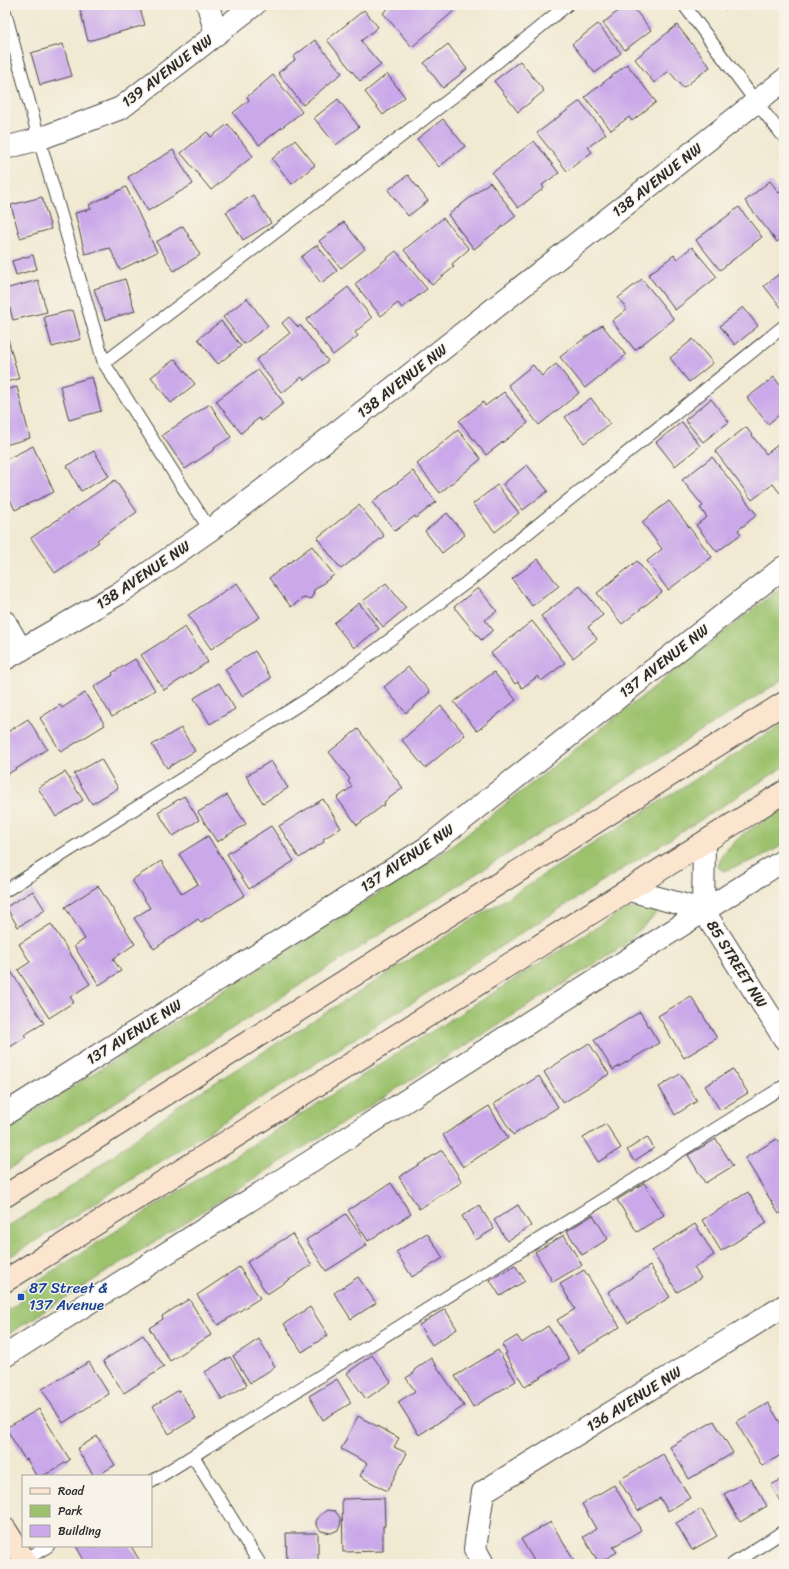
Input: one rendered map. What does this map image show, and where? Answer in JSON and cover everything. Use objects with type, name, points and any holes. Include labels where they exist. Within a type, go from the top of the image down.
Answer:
[{"type":"main road","points":[[5,1196],[784,703]]},
{"type":"main road","points":[[5,1281],[784,792]]},
{"type":"main road","points":[[5,1529],[23,1563]]},
{"type":"street","points":[[208,5],[216,34]]},
{"type":"street","name":"139 AVENUE NW","points":[[5,148],[39,139],[121,108],[254,5]]},
{"type":"street","name":"138 AVENUE NW","points":[[13,655],[118,594],[210,530],[289,470],[784,80]]},
{"type":"street","name":"137 AVENUE NW","points":[[5,1114],[428,847],[784,567]]},
{"type":"street","points":[[5,622],[13,655]]},
{"type":"street","name":"85 STREET NW","points":[[704,843],[703,910],[784,1038]]},
{"type":"street","points":[[5,1356],[703,910],[784,860]]},
{"type":"street","name":"85 STREET NW","points":[[629,890],[703,910]]},
{"type":"street","name":"136 AVENUE NW","points":[[483,1564],[474,1549],[483,1492],[783,1310]]},
{"type":"lane","points":[[104,363],[475,80],[567,5]]},
{"type":"lane","points":[[684,5],[784,137]]},
{"type":"lane","points":[[5,12],[39,139],[104,363],[210,530]]},
{"type":"lane","points":[[5,891],[325,688],[466,583],[784,326]]},
{"type":"lane","points":[[152,1481],[784,1086]]},
{"type":"lane","points":[[193,1456],[260,1564]]},
{"type":"lane","points":[[733,1564],[784,1532]]},
{"type":"lane","points":[[23,1563],[47,1547]]},
{"type":"green space","points":[[784,585],[784,679],[5,1172],[5,1129],[447,850]]},
{"type":"green space","points":[[784,723],[784,767],[5,1260],[5,1228],[65,1191],[178,1106]]},
{"type":"green space","points":[[784,808],[784,844],[762,857],[724,871],[719,868],[718,866],[722,854],[743,834]]},
{"type":"green space","points":[[652,905],[657,913],[623,946],[5,1336],[5,1312],[22,1301],[18,1293],[624,910]]},
{"type":"building","points":[[139,5],[145,25],[88,41],[79,6]]},
{"type":"building","points":[[392,5],[450,5],[455,10],[412,47],[383,13]]},
{"type":"building","points":[[626,5],[631,5],[651,30],[625,50],[603,23]]},
{"type":"building","points":[[722,5],[734,5],[725,10]]},
{"type":"building","points":[[364,10],[378,27],[361,41],[381,65],[360,81],[327,40]]},
{"type":"building","points":[[598,24],[621,53],[595,73],[572,44]]},
{"type":"building","points":[[677,25],[710,67],[683,88],[669,71],[654,83],[635,59]]},
{"type":"building","points":[[315,40],[342,73],[303,105],[278,73],[295,60],[293,57]]},
{"type":"building","points":[[63,44],[72,76],[40,85],[31,53]]},
{"type":"building","points":[[448,44],[467,69],[443,88],[424,63]]},
{"type":"building","points":[[520,61],[544,91],[518,112],[494,81]]},
{"type":"building","points":[[627,64],[656,102],[632,121],[629,117],[611,130],[585,97]]},
{"type":"building","points":[[387,74],[405,97],[383,115],[365,92]]},
{"type":"building","points":[[273,75],[302,112],[259,145],[233,113],[249,100],[247,97]]},
{"type":"building","points":[[338,99],[359,127],[336,145],[314,118]]},
{"type":"building","points":[[580,101],[606,134],[588,147],[592,152],[567,171],[537,133]]},
{"type":"building","points":[[443,119],[465,146],[439,167],[417,139]]},
{"type":"building","points":[[228,124],[253,156],[211,190],[181,153],[207,132],[211,137]]},
{"type":"building","points":[[295,140],[315,165],[292,184],[272,159]]},
{"type":"building","points":[[534,141],[559,173],[542,185],[544,188],[518,208],[492,173]]},
{"type":"building","points":[[173,150],[193,184],[148,211],[128,177]]},
{"type":"building","points":[[408,175],[428,201],[408,216],[388,190]]},
{"type":"building","points":[[770,181],[779,193],[784,190],[784,236],[777,242],[745,201]]},
{"type":"building","points":[[490,182],[516,216],[474,249],[448,215]]},
{"type":"building","points":[[126,187],[157,252],[120,270],[110,248],[85,254],[75,213],[91,209],[89,205]]},
{"type":"building","points":[[253,195],[271,223],[243,240],[226,212]]},
{"type":"building","points":[[42,197],[51,229],[20,238],[11,205]]},
{"type":"building","points":[[739,207],[762,237],[720,270],[696,240]]},
{"type":"building","points":[[443,218],[469,249],[452,264],[454,267],[432,285],[404,250]]},
{"type":"building","points":[[344,222],[365,249],[341,268],[319,241]]},
{"type":"building","points":[[183,226],[200,255],[174,271],[156,242]]},
{"type":"building","points":[[317,245],[337,271],[321,283],[301,257]]},
{"type":"building","points":[[692,247],[717,277],[675,310],[648,275],[674,255],[677,259]]},
{"type":"building","points":[[396,251],[427,289],[402,308],[398,303],[381,316],[355,284]]},
{"type":"building","points":[[33,255],[37,269],[16,275],[12,261]]},
{"type":"building","points":[[784,270],[784,311],[764,286]]},
{"type":"building","points":[[125,279],[135,311],[105,320],[94,289]]},
{"type":"building","points":[[642,279],[674,319],[635,350],[612,321],[627,309],[618,298]]},
{"type":"building","points":[[38,280],[47,312],[13,320],[5,289]]},
{"type":"building","points":[[348,287],[372,318],[355,332],[358,336],[333,355],[306,320]]},
{"type":"building","points":[[247,298],[268,326],[244,344],[223,317]]},
{"type":"building","points":[[743,307],[758,326],[735,345],[720,326]]},
{"type":"building","points":[[73,310],[81,339],[52,347],[44,317]]},
{"type":"building","points":[[289,317],[298,327],[300,325],[328,361],[304,380],[302,377],[282,393],[256,360],[290,333],[282,323]]},
{"type":"building","points":[[221,321],[241,346],[218,364],[198,339]]},
{"type":"building","points":[[602,325],[626,355],[585,388],[560,357]]},
{"type":"building","points":[[5,328],[19,379],[5,382]]},
{"type":"building","points":[[693,339],[713,363],[689,382],[670,358]]},
{"type":"building","points":[[175,359],[195,384],[171,403],[151,377]]},
{"type":"building","points":[[556,364],[579,393],[539,425],[508,385],[533,365],[542,376]]},
{"type":"building","points":[[258,370],[284,403],[261,421],[259,418],[241,433],[216,401]]},
{"type":"building","points":[[92,377],[101,411],[69,420],[60,386]]},
{"type":"building","points":[[774,377],[784,391],[784,411],[768,424],[747,398]]},
{"type":"building","points":[[17,387],[30,438],[5,445],[5,390]]},
{"type":"building","points":[[504,392],[528,423],[486,455],[459,421],[483,402],[485,406]]},
{"type":"building","points":[[591,398],[610,424],[584,443],[565,417]]},
{"type":"building","points":[[711,399],[729,422],[703,442],[685,420]]},
{"type":"building","points":[[210,404],[231,437],[185,469],[162,435]]},
{"type":"building","points":[[682,422],[700,446],[675,466],[656,442]]},
{"type":"building","points":[[746,427],[766,454],[779,444],[784,451],[784,490],[780,493],[773,484],[752,500],[715,451]]},
{"type":"building","points":[[458,430],[481,459],[440,493],[417,464]]},
{"type":"building","points":[[784,430],[784,441],[779,434]]},
{"type":"building","points":[[33,446],[54,492],[15,510],[5,489],[5,460]]},
{"type":"building","points":[[94,451],[109,476],[81,491],[67,466]]},
{"type":"building","points":[[712,457],[757,515],[738,530],[741,534],[717,552],[696,525],[707,517],[700,508],[703,506],[682,480]]},
{"type":"building","points":[[527,465],[548,491],[523,510],[503,484]]},
{"type":"building","points":[[413,471],[436,502],[416,518],[415,516],[395,531],[372,502]]},
{"type":"building","points":[[115,480],[137,512],[97,540],[99,542],[55,573],[31,538]]},
{"type":"building","points":[[497,485],[519,513],[495,532],[473,504]]},
{"type":"building","points":[[669,501],[712,557],[668,590],[647,561],[662,549],[642,522]]},
{"type":"building","points":[[359,505],[384,536],[341,569],[317,538]]},
{"type":"building","points":[[447,513],[465,535],[442,553],[425,531]]},
{"type":"building","points":[[312,546],[334,575],[314,590],[311,598],[303,598],[291,607],[269,578]]},
{"type":"building","points":[[538,559],[559,586],[532,606],[512,579]]},
{"type":"building","points":[[637,561],[662,592],[622,624],[597,593]]},
{"type":"building","points":[[237,583],[260,617],[211,649],[188,615]]},
{"type":"building","points":[[386,583],[406,608],[383,627],[363,601]]},
{"type":"building","points":[[580,586],[603,615],[588,627],[597,639],[573,658],[541,616]]},
{"type":"building","points":[[478,588],[497,611],[485,620],[493,630],[481,640],[454,607]]},
{"type":"building","points":[[359,603],[379,629],[354,648],[334,623]]},
{"type":"building","points":[[532,621],[565,663],[541,681],[538,676],[522,688],[518,682],[515,684],[491,653]]},
{"type":"building","points":[[185,627],[208,662],[164,690],[141,655]]},
{"type":"building","points":[[255,651],[271,678],[242,696],[225,669]]},
{"type":"building","points":[[135,659],[155,690],[112,717],[94,687],[113,675],[112,673]]},
{"type":"building","points":[[408,667],[430,692],[406,713],[384,687]]},
{"type":"building","points":[[494,672],[516,700],[477,731],[454,702]]},
{"type":"building","points":[[219,683],[235,709],[210,724],[194,698]]},
{"type":"building","points":[[85,693],[105,725],[61,752],[40,718],[60,705],[62,708]]},
{"type":"building","points":[[441,706],[465,735],[425,768],[402,740]]},
{"type":"building","points":[[28,719],[47,749],[5,776],[6,733]]},
{"type":"building","points":[[181,728],[195,751],[167,768],[152,745]]},
{"type":"building","points":[[358,729],[403,788],[357,825],[337,798],[352,787],[348,781],[350,779],[329,752]]},
{"type":"building","points":[[101,759],[118,788],[92,804],[74,774]]},
{"type":"building","points":[[271,761],[288,788],[263,803],[246,776]]},
{"type":"building","points":[[65,772],[83,800],[56,817],[38,788]]},
{"type":"building","points":[[227,795],[246,824],[217,842],[198,812]]},
{"type":"building","points":[[184,796],[199,820],[173,836],[158,812]]},
{"type":"building","points":[[323,799],[341,828],[323,839],[324,842],[299,858],[279,826]]},
{"type":"building","points":[[271,826],[294,861],[249,889],[227,854]]},
{"type":"building","points":[[208,836],[245,895],[201,922],[198,919],[154,949],[134,918],[150,908],[132,880],[161,861],[182,894],[198,884],[179,854]]},
{"type":"building","points":[[98,886],[135,944],[113,959],[121,971],[99,985],[74,946],[85,939],[65,907]]},
{"type":"building","points":[[33,891],[45,910],[18,927],[6,907]]},
{"type":"building","points":[[51,924],[90,984],[70,997],[74,1002],[49,1018],[18,970],[30,962],[19,944]]},
{"type":"building","points":[[5,962],[44,1023],[24,1035],[26,1037],[5,1050]]},
{"type":"building","points":[[691,996],[717,1038],[684,1058],[658,1016]]},
{"type":"building","points":[[640,1012],[659,1043],[613,1070],[594,1040]]},
{"type":"building","points":[[589,1043],[609,1074],[563,1103],[544,1072]]},
{"type":"building","points":[[733,1069],[748,1093],[720,1110],[705,1086]]},
{"type":"building","points":[[680,1074],[697,1101],[675,1115],[659,1087]]},
{"type":"building","points":[[539,1076],[558,1107],[513,1135],[494,1104]]},
{"type":"building","points":[[489,1106],[508,1138],[463,1167],[443,1135]]},
{"type":"building","points":[[606,1124],[621,1148],[598,1162],[583,1138]]},
{"type":"building","points":[[647,1137],[654,1148],[634,1161],[627,1150]]},
{"type":"building","points":[[716,1139],[733,1166],[705,1183],[688,1155]]},
{"type":"building","points":[[777,1139],[784,1151],[784,1211],[779,1214],[745,1158]]},
{"type":"building","points":[[442,1150],[462,1182],[419,1209],[399,1177]]},
{"type":"building","points":[[391,1183],[411,1214],[368,1241],[348,1210]]},
{"type":"building","points":[[644,1183],[664,1215],[637,1232],[617,1200]]},
{"type":"building","points":[[748,1192],[767,1223],[721,1251],[702,1220]]},
{"type":"building","points":[[479,1205],[494,1229],[476,1240],[462,1216]]},
{"type":"building","points":[[518,1205],[531,1226],[507,1241],[494,1220]]},
{"type":"building","points":[[346,1214],[367,1245],[326,1271],[306,1240]]},
{"type":"building","points":[[593,1215],[608,1239],[582,1255],[567,1231]]},
{"type":"building","points":[[695,1224],[714,1255],[694,1268],[701,1278],[677,1292],[652,1251]]},
{"type":"building","points":[[427,1233],[443,1258],[412,1277],[396,1252]]},
{"type":"building","points":[[292,1234],[312,1265],[267,1294],[247,1262]]},
{"type":"building","points":[[564,1235],[582,1265],[553,1282],[535,1252]]},
{"type":"building","points":[[515,1265],[525,1281],[500,1296],[490,1280]]},
{"type":"building","points":[[650,1266],[670,1297],[628,1323],[608,1292]]},
{"type":"building","points":[[239,1267],[260,1298],[218,1325],[197,1295]]},
{"type":"building","points":[[584,1270],[620,1327],[578,1353],[557,1320],[575,1309],[560,1284]]},
{"type":"building","points":[[358,1277],[376,1303],[351,1319],[334,1293]]},
{"type":"building","points":[[189,1299],[211,1335],[170,1361],[149,1328],[163,1319],[162,1316]]},
{"type":"building","points":[[310,1307],[328,1335],[302,1352],[284,1324]]},
{"type":"building","points":[[445,1309],[457,1329],[432,1345],[419,1325]]},
{"type":"building","points":[[548,1326],[569,1359],[525,1387],[505,1354],[507,1353],[502,1345],[517,1336],[522,1343]]},
{"type":"building","points":[[143,1335],[164,1367],[124,1393],[103,1361]]},
{"type":"building","points":[[259,1339],[275,1367],[250,1383],[233,1356]]},
{"type":"building","points":[[498,1350],[516,1381],[473,1407],[455,1376]]},
{"type":"building","points":[[372,1355],[391,1382],[366,1399],[347,1373]]},
{"type":"building","points":[[230,1357],[247,1385],[222,1400],[205,1372]]},
{"type":"building","points":[[431,1358],[464,1406],[419,1435],[398,1402],[415,1391],[406,1378],[415,1372],[414,1370]]},
{"type":"building","points":[[89,1362],[109,1394],[63,1423],[42,1389]]},
{"type":"building","points":[[337,1379],[351,1403],[323,1420],[309,1396]]},
{"type":"building","points":[[179,1390],[196,1418],[169,1434],[153,1406]]},
{"type":"building","points":[[768,1403],[784,1429],[784,1453],[762,1466],[736,1422]]},
{"type":"building","points":[[39,1409],[70,1460],[45,1475],[35,1475],[27,1459],[25,1460],[6,1428]]},
{"type":"building","points":[[358,1416],[399,1438],[394,1447],[407,1453],[387,1491],[360,1476],[367,1463],[341,1449]]},
{"type":"building","points":[[714,1421],[733,1453],[689,1479],[670,1447]]},
{"type":"building","points":[[97,1436],[115,1465],[99,1475],[93,1475],[77,1449]]},
{"type":"building","points":[[663,1454],[690,1498],[668,1511],[660,1498],[638,1511],[619,1480]]},
{"type":"building","points":[[784,1478],[784,1508],[771,1485]]},
{"type":"building","points":[[751,1479],[767,1506],[740,1522],[724,1494]]},
{"type":"building","points":[[614,1485],[641,1530],[613,1547],[617,1552],[599,1563],[583,1537],[596,1529],[582,1504]]},
{"type":"building","points":[[384,1498],[385,1526],[383,1526],[383,1551],[343,1552],[342,1499]]},
{"type":"building","points":[[701,1509],[717,1536],[692,1550],[676,1523]]},
{"type":"building","points":[[327,1510],[335,1511],[341,1519],[338,1530],[331,1533],[321,1531],[316,1525],[316,1521],[320,1515]]},
{"type":"building","points":[[551,1522],[576,1564],[536,1564],[521,1539]]},
{"type":"building","points":[[286,1533],[318,1533],[318,1562],[287,1563]]},
{"type":"building","points":[[77,1547],[132,1547],[141,1563],[139,1564],[86,1564]]},
{"type":"building","points":[[386,1560],[388,1563],[392,1560],[394,1564],[379,1564]]},
{"type":"place","name":"87 Street & 137 Avenue","points":[[21,1297]]}]
